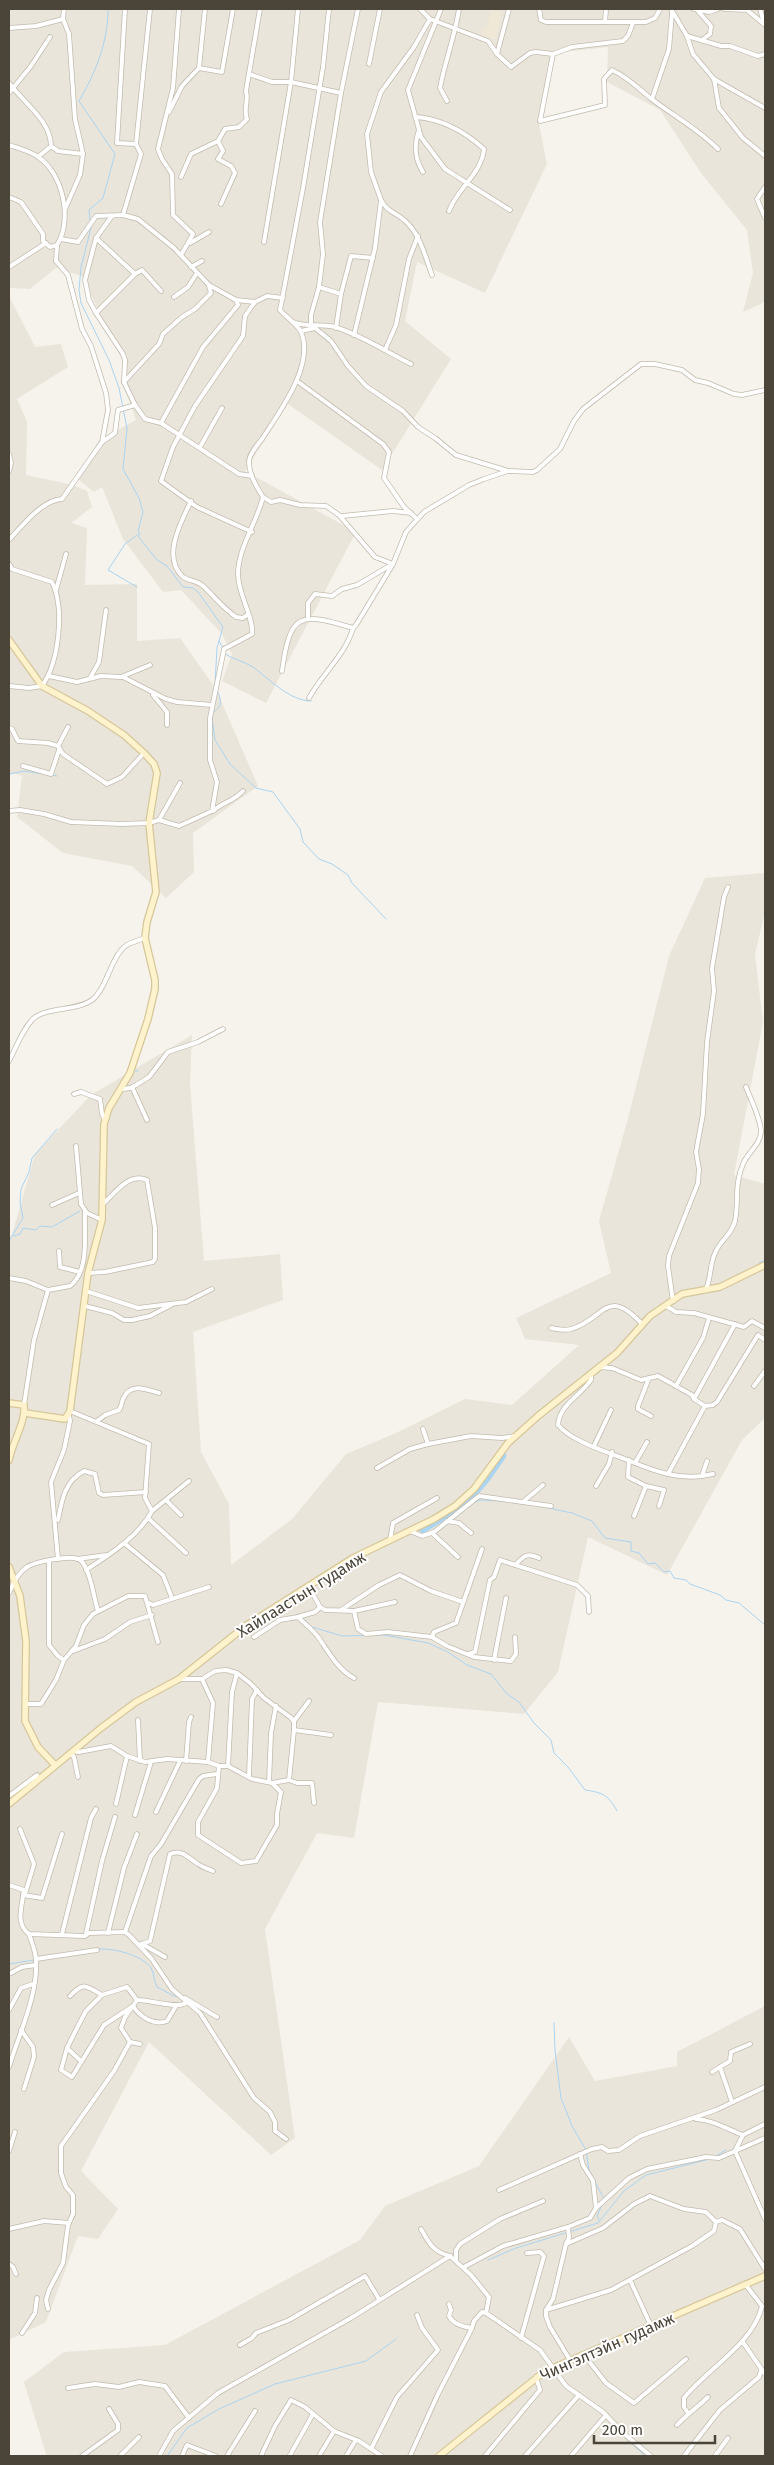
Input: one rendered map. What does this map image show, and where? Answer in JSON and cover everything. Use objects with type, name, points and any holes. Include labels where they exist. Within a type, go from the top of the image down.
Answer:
[{"type":"street","points":[[64,9],[63,19],[69,34],[75,119],[83,154],[80,175],[64,209]]},
{"type":"street","points":[[125,9],[117,143],[136,144]]},
{"type":"street","points":[[123,215],[141,154],[136,144],[150,9]]},
{"type":"street","points":[[179,9],[173,88],[158,149],[172,174],[173,215],[193,234],[190,243],[182,255]]},
{"type":"street","points":[[164,120],[178,93],[198,68],[205,9]]},
{"type":"street","points":[[198,68],[222,72],[233,9]]},
{"type":"street","points":[[181,177],[191,154],[218,141],[226,129],[239,127],[247,119],[244,113],[248,101],[249,74],[260,9]]},
{"type":"street","points":[[264,242],[291,82],[298,9]]},
{"type":"street","points":[[329,9],[319,89],[280,310],[301,332],[305,350],[301,373],[274,420],[253,451],[249,462],[252,476],[263,497],[272,502],[280,500],[300,505],[326,506],[339,516],[375,557],[393,564]]},
{"type":"street","points":[[311,324],[311,315],[319,287],[323,254],[320,222],[340,93],[358,9]]},
{"type":"street","points":[[369,64],[380,9]]},
{"type":"street","points":[[420,9],[430,19],[488,41],[497,54],[511,67],[530,53],[552,54],[572,47],[623,41],[628,36],[633,23]]},
{"type":"street","points":[[441,9],[408,90],[421,137],[445,169],[510,210]]},
{"type":"street","points":[[447,101],[440,88],[445,63],[457,28],[459,9]]},
{"type":"street","points":[[497,54],[510,9]]},
{"type":"street","points":[[539,9],[541,20],[546,22],[633,23],[650,21],[655,18],[660,9]]},
{"type":"street","points":[[605,22],[606,9]]},
{"type":"street","points":[[696,10],[718,9]]},
{"type":"street","points":[[724,9],[747,10],[765,23]]},
{"type":"street","points":[[760,9],[765,23]]},
{"type":"street","points":[[696,10],[711,26],[710,34],[702,40]]},
{"type":"street","points":[[671,11],[688,36],[693,54],[714,79],[765,108]]},
{"type":"street","points":[[652,99],[669,49],[671,11]]},
{"type":"street","points":[[9,28],[36,26],[63,19]]},
{"type":"street","points":[[430,19],[414,47],[381,92],[367,134],[371,172],[381,200],[386,210],[404,220],[418,236],[432,275]]},
{"type":"street","points":[[688,36],[721,46],[730,46],[758,56],[765,54]]},
{"type":"street","points":[[9,93],[50,37]]},
{"type":"street","points":[[552,54],[540,121],[606,105],[604,79],[612,70],[630,80],[652,99],[695,128],[718,149]]},
{"type":"street","points":[[249,74],[272,82],[291,82],[340,93]]},
{"type":"street","points":[[714,79],[718,104],[725,117],[743,138],[765,156]]},
{"type":"street","points":[[9,83],[46,126],[51,138],[51,146],[38,157]]},
{"type":"street","points":[[173,88],[178,93]]},
{"type":"street","points":[[416,117],[430,118],[454,126],[484,149],[483,159],[456,195],[449,211]]},
{"type":"street","points":[[420,128],[415,141],[416,162],[423,172]]},
{"type":"street","points":[[218,141],[223,151],[218,159],[231,166],[235,173],[221,204]]},
{"type":"street","points":[[9,145],[38,157],[57,180],[64,209],[61,239],[57,245],[56,261],[68,275],[82,330],[91,346],[106,393],[108,410],[102,442]]},
{"type":"street","points":[[51,146],[58,151],[83,154]]},
{"type":"street","points":[[765,187],[757,198],[765,218]]},
{"type":"street","points":[[9,197],[21,202],[46,243],[50,247],[57,245]]},
{"type":"street","points":[[354,335],[373,258],[381,200]]},
{"type":"street","points":[[61,239],[78,242],[96,216],[123,215],[138,219],[182,255],[209,285],[236,300],[255,302]]},
{"type":"street","points":[[112,216],[96,238],[85,280],[89,300],[123,354],[125,360],[124,382],[135,405],[145,418],[161,423],[239,474],[252,476]]},
{"type":"street","points":[[190,243],[209,232]]},
{"type":"street","points":[[385,350],[396,325],[409,259],[418,236]]},
{"type":"street","points":[[96,238],[135,274]]},
{"type":"street","points":[[9,267],[46,243]]},
{"type":"street","points":[[336,328],[341,294],[351,256],[373,258]]},
{"type":"street","points":[[191,267],[202,261]]},
{"type":"street","points":[[96,313],[135,274],[142,270],[161,291]]},
{"type":"street","points":[[174,297],[188,287],[197,273]]},
{"type":"street","points":[[124,382],[159,344],[163,334],[182,317],[195,309],[211,293],[209,285]]},
{"type":"street","points":[[319,287],[341,294]]},
{"type":"street","points":[[252,532],[197,507],[162,481],[180,435],[195,406],[243,336],[245,316],[255,302],[267,296],[283,298]]},
{"type":"street","points":[[161,423],[204,347],[238,305],[236,300]]},
{"type":"street","points":[[290,320],[300,325],[311,324],[336,328],[411,364]]},
{"type":"street","points":[[301,332],[315,328],[338,349],[348,366],[366,386],[396,406],[418,427],[456,455],[508,471],[533,472],[537,470],[560,449],[574,421],[584,409],[641,364],[655,364],[682,370],[695,380],[708,382],[734,394],[742,395],[765,390]]},
{"type":"street","points":[[297,381],[323,398],[383,444],[389,452],[384,478],[411,513]]},
{"type":"street","points":[[9,540],[39,509],[54,499],[62,499],[102,442],[116,433],[117,411],[121,408],[135,405]]},
{"type":"street","points":[[200,447],[222,408]]},
{"type":"street","points":[[9,454],[11,463],[9,471]]},
{"type":"street","points":[[309,698],[317,682],[349,641],[353,628],[393,564],[406,532],[419,517],[443,499],[469,485],[508,471]]},
{"type":"street","points":[[212,811],[217,782],[210,760],[212,705],[224,649],[252,634],[253,626],[244,604],[238,573],[242,554],[252,532],[263,497]]},
{"type":"street","points":[[191,501],[182,520],[172,557],[177,569],[183,577],[199,582],[230,613],[243,618],[248,614]]},
{"type":"street","points":[[342,516],[393,511],[411,513],[419,517]]},
{"type":"street","points":[[9,686],[29,688],[42,686],[49,676],[58,644],[56,590],[66,554]]},
{"type":"street","points":[[9,564],[12,569],[52,582],[56,590]]},
{"type":"street","points":[[308,617],[308,603],[314,594],[332,596],[357,585],[393,564]]},
{"type":"street","points":[[90,678],[99,662],[106,610]]},
{"type":"street","points":[[282,671],[290,634],[298,622],[308,617],[317,617],[353,628]]},
{"type":"street","points":[[9,640],[42,686],[88,710],[124,735],[154,764],[157,773],[148,823],[156,892],[147,922],[145,938],[155,980],[155,989],[130,1073],[109,1108],[105,1120],[102,1220],[88,1273],[69,1413],[70,1421],[64,1450],[51,1482],[58,1559]]},
{"type":"street","points":[[121,677],[150,665]]},
{"type":"street","points":[[49,676],[77,682],[101,676],[121,677],[166,699],[177,702],[212,705]]},
{"type":"street","points":[[146,688],[164,706],[167,712],[167,725]]},
{"type":"street","points":[[23,766],[51,774],[68,727]]},
{"type":"street","points":[[9,728],[12,729],[18,741],[48,743],[59,748],[90,770],[99,780],[107,784],[122,776],[144,753]]},
{"type":"street","points":[[159,820],[180,783]]},
{"type":"street","points":[[9,811],[20,810],[71,822],[104,825],[148,823],[159,820],[185,826],[223,803],[236,800],[243,791]]},
{"type":"street","points":[[672,1301],[668,1260],[698,1183],[699,1169],[696,1152],[703,1114],[707,1042],[714,991],[712,968],[724,897],[728,887]]},
{"type":"street","points":[[9,1061],[34,1018],[44,1013],[58,1011],[92,1000],[109,976],[120,952],[127,945],[145,938]]},
{"type":"street","points":[[122,1089],[132,1088],[151,1074],[161,1058],[168,1052],[198,1042],[223,1029]]},
{"type":"street","points":[[706,1290],[711,1278],[713,1256],[717,1248],[729,1236],[734,1226],[738,1176],[744,1161],[759,1139],[761,1130],[746,1087]]},
{"type":"street","points":[[132,1088],[147,1120]]},
{"type":"street","points":[[74,1094],[81,1092],[100,1099],[102,1114],[105,1120]]},
{"type":"street","points":[[9,1278],[26,1281],[48,1290],[70,1286],[80,1272],[84,1258],[84,1211],[79,1193],[76,1146]]},
{"type":"street","points":[[88,1273],[105,1272],[153,1262],[155,1259],[155,1228],[147,1180],[140,1177],[130,1179],[103,1204]]},
{"type":"street","points":[[52,1205],[79,1193]]},
{"type":"street","points":[[84,1211],[102,1220]]},
{"type":"street","points":[[59,1251],[60,1267],[80,1272]]},
{"type":"street","points":[[84,1258],[91,1259]]},
{"type":"street","name":"Хайлаастын гудамж","points":[[9,1804],[55,1765],[136,1702],[179,1679],[235,1635],[308,1585],[353,1558],[434,1519],[466,1496],[516,1436],[617,1353],[642,1324],[672,1301],[689,1292],[720,1287],[765,1265]]},
{"type":"street","points":[[86,1291],[138,1308],[186,1302],[212,1289]]},
{"type":"street","points":[[9,1460],[13,1441],[25,1414],[24,1405],[34,1340],[48,1290]]},
{"type":"street","points":[[85,1306],[112,1313],[124,1320],[132,1320],[164,1310],[172,1304]]},
{"type":"street","points":[[551,1328],[573,1329],[608,1306],[616,1306],[631,1312],[642,1324]]},
{"type":"street","points":[[666,1306],[676,1312],[686,1312],[744,1326],[752,1321],[765,1328]]},
{"type":"street","points":[[676,1386],[703,1338],[709,1318]]},
{"type":"street","points":[[694,1399],[735,1324]]},
{"type":"street","points":[[600,1367],[612,1368],[637,1379],[658,1376],[692,1395],[694,1399],[705,1406],[713,1405],[758,1335],[765,1340]]},
{"type":"street","points":[[754,1386],[765,1371]]},
{"type":"street","points":[[591,1375],[591,1380],[584,1390],[564,1408],[558,1425],[571,1437],[668,1474],[691,1477],[713,1474]]},
{"type":"street","points":[[649,1378],[638,1409],[651,1416]]},
{"type":"street","points":[[98,1421],[105,1415],[119,1410],[123,1398],[131,1390],[142,1388],[159,1393]]},
{"type":"street","points":[[9,1403],[24,1405]]},
{"type":"street","points":[[668,1474],[705,1406]]},
{"type":"street","points":[[594,1446],[611,1410]]},
{"type":"street","points":[[25,1414],[65,1419],[69,1413]]},
{"type":"street","points":[[69,1413],[98,1421],[149,1444],[146,1502],[152,1511]]},
{"type":"street","points":[[423,1429],[428,1444]]},
{"type":"street","points":[[377,1468],[410,1449],[428,1444],[472,1436],[502,1438],[516,1436]]},
{"type":"street","points":[[635,1463],[647,1442]]},
{"type":"street","points":[[596,1486],[609,1464],[612,1452]]},
{"type":"street","points":[[629,1460],[628,1476],[632,1481],[664,1490],[659,1506]]},
{"type":"street","points":[[702,1476],[707,1462]]},
{"type":"street","points":[[56,1526],[66,1488],[73,1477],[84,1470],[95,1474],[99,1493],[103,1495],[146,1492]]},
{"type":"street","points":[[86,1570],[124,1543],[148,1518],[152,1511],[189,1481]]},
{"type":"street","points":[[524,1501],[543,1485]]},
{"type":"street","points":[[634,1516],[646,1486]]},
{"type":"street","points":[[410,1531],[422,1536],[432,1533],[479,1496],[551,1506]]},
{"type":"street","points":[[390,1540],[392,1525],[396,1521],[437,1498]]},
{"type":"street","points":[[166,1500],[181,1515]]},
{"type":"street","points":[[148,1518],[186,1552]]},
{"type":"street","points":[[447,1522],[459,1523],[471,1533]]},
{"type":"street","points":[[432,1533],[458,1557]]},
{"type":"street","points":[[124,1543],[164,1575],[172,1598]]},
{"type":"street","points":[[432,1637],[434,1632],[456,1624],[482,1549]]},
{"type":"street","points":[[515,1564],[526,1554],[539,1558]]},
{"type":"street","points":[[9,1592],[15,1580],[31,1564],[58,1559],[77,1559],[107,1555]]},
{"type":"street","points":[[77,1559],[82,1562],[86,1570],[98,1611]]},
{"type":"street","points":[[466,1654],[475,1652],[476,1636],[490,1580],[494,1577],[500,1560],[577,1585],[588,1596],[589,1612]]},
{"type":"street","points":[[49,1561],[49,1645],[64,1660]]},
{"type":"street","points":[[9,1567],[20,1596],[26,1641],[26,1721],[43,1754],[55,1765]]},
{"type":"street","points":[[339,1611],[379,1585],[400,1575],[431,1591],[463,1602]]},
{"type":"street","points":[[308,1585],[320,1607],[331,1612],[354,1611],[395,1602]]},
{"type":"street","points":[[148,1603],[153,1605],[209,1587]]},
{"type":"street","points":[[26,1704],[42,1704],[56,1680],[64,1660],[76,1646],[84,1625],[98,1611],[128,1596],[146,1596],[158,1642]]},
{"type":"street","points":[[494,1660],[506,1598]]},
{"type":"street","points":[[254,1637],[280,1620],[316,1612],[320,1607]]},
{"type":"street","points":[[354,1611],[358,1629],[366,1634],[388,1632],[432,1637],[466,1654],[494,1660],[511,1661],[517,1648],[515,1637]]},
{"type":"street","points":[[70,1653],[81,1646],[105,1639],[130,1622],[152,1615]]},
{"type":"street","points":[[298,1616],[308,1629],[317,1635],[324,1650],[333,1655],[343,1673],[354,1678]]},
{"type":"street","points":[[179,1679],[202,1679],[215,1671],[226,1670],[237,1673],[294,1721]]},
{"type":"street","points":[[228,1766],[232,1692],[237,1673]]},
{"type":"street","points":[[202,1679],[213,1703],[208,1762]]},
{"type":"street","points":[[249,1776],[252,1699],[257,1690]]},
{"type":"street","points":[[289,1780],[294,1721],[309,1701]]},
{"type":"street","points":[[219,1766],[217,1788],[198,1822],[196,1829],[198,1835],[241,1863],[256,1861],[278,1825],[277,1814],[281,1792],[271,1782],[271,1734],[276,1706]]},
{"type":"street","points":[[186,1760],[191,1717]]},
{"type":"street","points":[[138,1720],[140,1761]]},
{"type":"street","points":[[294,1730],[331,1735]]},
{"type":"street","points":[[78,1776],[72,1752],[111,1746],[127,1756],[140,1761],[151,1762],[161,1759],[208,1762],[219,1766],[228,1766],[256,1780],[271,1782],[289,1780],[297,1783],[312,1783],[314,1803]]},
{"type":"street","points":[[116,1804],[127,1756]]},
{"type":"street","points":[[156,1812],[180,1761]]},
{"type":"street","points":[[135,1815],[151,1762]]},
{"type":"street","points":[[9,1796],[37,1774]]},
{"type":"street","points":[[126,1932],[151,1856],[161,1844],[198,1779],[217,1774]]},
{"type":"street","points":[[62,1934],[91,1818],[96,1810]]},
{"type":"street","points":[[86,1934],[102,1861],[115,1817]]},
{"type":"street","points":[[20,1829],[34,1864],[27,1894],[23,1895]]},
{"type":"street","points":[[23,1895],[42,1898],[62,1834]]},
{"type":"street","points":[[108,1933],[124,1868],[137,1834]]},
{"type":"street","points":[[141,1945],[150,1941],[170,1854],[177,1852],[188,1855],[198,1864],[213,1870]]},
{"type":"street","points":[[9,1885],[24,1890],[20,1923],[22,1929],[29,1934],[85,1936],[86,1934],[126,1932],[141,1945],[172,1989],[217,2017]]},
{"type":"street","points":[[9,2067],[28,2010],[36,1966],[29,1934]]},
{"type":"street","points":[[141,1945],[165,1957]]},
{"type":"street","points":[[36,1959],[97,1950]]},
{"type":"street","points":[[9,1974],[22,1967],[36,1966]]},
{"type":"street","points":[[9,2010],[21,1988],[33,1984]]},
{"type":"street","points":[[70,1996],[77,1988],[85,1985],[102,1995]]},
{"type":"street","points":[[134,2006],[104,2025],[72,2077],[61,2070],[67,2048],[86,2011],[102,1995],[127,1987],[137,2000]]},
{"type":"street","points":[[137,2000],[150,2000],[176,2006],[186,2003],[185,1998]]},
{"type":"street","points":[[185,1998],[200,2012],[254,2098],[270,2112],[275,2122],[275,2131],[286,2139]]},
{"type":"street","points":[[137,2000],[125,2017],[121,2028],[130,2042],[140,2044]]},
{"type":"street","points":[[134,2006],[136,2011],[148,2020],[160,2023],[167,2021],[176,2006]]},
{"type":"street","points":[[21,2030],[34,2047],[34,2057],[24,2089]]},
{"type":"street","points":[[48,2309],[46,2300],[63,2263],[69,2223],[73,2214],[73,2195],[66,2187],[61,2173],[61,2146],[114,2071],[130,2042]]},
{"type":"street","points":[[712,2072],[730,2061],[731,2052],[750,2044]]},
{"type":"street","points":[[67,2048],[82,2061]]},
{"type":"street","points":[[720,2067],[732,2102]]},
{"type":"street","points":[[499,2190],[580,2154],[602,2147],[608,2151],[620,2150],[640,2136],[695,2119],[765,2086]]},
{"type":"street","points":[[695,2119],[710,2120],[743,2135]]},
{"type":"street","points":[[735,2151],[743,2135],[765,2124]]},
{"type":"street","points":[[9,2151],[15,2132]]},
{"type":"street","points":[[464,2267],[503,2246],[568,2227],[590,2218],[596,2208],[629,2178],[648,2168],[706,2157],[719,2158],[765,2138]]},
{"type":"street","points":[[735,2151],[765,2219]]},
{"type":"street","points":[[580,2154],[583,2164],[593,2181],[596,2208]]},
{"type":"street","points":[[566,2244],[604,2228],[634,2204],[650,2196],[684,2209],[706,2212],[716,2222]]},
{"type":"street","points":[[456,2261],[456,2250],[460,2244],[500,2219],[543,2201]]},
{"type":"street","points":[[716,2222],[722,2220],[740,2229],[765,2269]]},
{"type":"street","points":[[9,2229],[44,2221],[69,2223]]},
{"type":"street","points":[[546,2310],[592,2297],[630,2280],[692,2246],[714,2230],[716,2222]]},
{"type":"street","points":[[568,2227],[569,2238],[553,2299],[546,2310],[547,2321],[570,2360]]},
{"type":"street","points":[[421,2229],[431,2247],[438,2253],[450,2256],[464,2267],[490,2297],[486,2313]]},
{"type":"street","points":[[521,2338],[544,2256],[540,2252],[527,2253]]},
{"type":"street","points":[[159,2456],[173,2431],[218,2393],[351,2318],[450,2256]]},
{"type":"street","points":[[9,2264],[13,2266],[16,2274]]},
{"type":"street","points":[[240,2345],[252,2338],[256,2333],[289,2320],[364,2276],[379,2299]]},
{"type":"street","name":"Чингэлтэйн гудамж","points":[[439,2456],[536,2377],[570,2360],[765,2276]]},
{"type":"street","points":[[630,2280],[651,2326]]},
{"type":"street","points":[[688,2413],[684,2407],[684,2398],[742,2341],[759,2320],[762,2306],[746,2284]]},
{"type":"street","points":[[22,2333],[35,2313],[36,2298]]},
{"type":"street","points":[[449,2304],[451,2310],[450,2320],[472,2328]]},
{"type":"street","points":[[410,2456],[474,2321],[482,2312],[540,2350],[566,2386],[606,2415],[649,2455]]},
{"type":"street","points":[[371,2449],[397,2397],[438,2350],[422,2328],[417,2315]]},
{"type":"street","points":[[742,2341],[761,2371],[765,2374]]},
{"type":"street","points":[[584,2354],[596,2373],[606,2383],[634,2403],[686,2359]]},
{"type":"street","points":[[684,2456],[720,2410],[759,2377],[761,2371]]},
{"type":"street","points":[[485,2456],[540,2390],[540,2383],[536,2377]]},
{"type":"street","points":[[68,2388],[95,2384],[119,2387],[139,2382],[152,2386],[165,2386],[189,2418]]},
{"type":"street","points":[[525,2456],[579,2394]]},
{"type":"street","points":[[677,2426],[688,2413],[697,2409],[708,2396]]},
{"type":"street","points":[[261,2456],[275,2426],[291,2400],[313,2414],[334,2431],[356,2440],[382,2456]]},
{"type":"street","points":[[82,2456],[118,2430],[118,2424],[109,2409]]},
{"type":"street","points":[[228,2456],[255,2411]]},
{"type":"street","points":[[290,2455],[313,2414]]},
{"type":"street","points":[[571,2456],[606,2415]]},
{"type":"street","points":[[319,2456],[334,2431]]},
{"type":"street","points":[[120,2456],[139,2438]]},
{"type":"street","points":[[716,2456],[728,2438]]},
{"type":"street","points":[[346,2456],[356,2440]]},
{"type":"street","points":[[182,2456],[187,2445],[206,2454],[216,2456]]},
{"type":"shaded area","points":[[9,9],[765,9],[765,302],[743,312],[753,273],[747,230],[701,173],[660,110],[607,82],[608,47],[554,53],[539,124],[547,164],[485,293],[417,262],[405,321],[451,359],[382,470],[288,404],[245,471],[356,532],[266,703],[222,681],[232,654],[222,634],[181,590],[163,592],[123,539],[102,487],[94,492],[77,478],[99,440],[136,420],[122,381],[126,368],[82,276],[56,268],[30,289],[9,288]]},
{"type":"shaded area","points":[[491,10],[502,12],[496,39],[480,36],[482,27],[487,28]]},
{"type":"shaded area","points":[[9,296],[35,347],[61,344],[68,367],[17,399],[27,422],[26,475],[73,485],[87,491],[92,507],[71,523],[87,528],[85,585],[137,584],[137,641],[180,638],[216,689],[258,786],[193,833],[194,872],[166,898],[132,866],[63,853],[17,817],[22,776],[9,772]]},
{"type":"shaded area","points":[[765,873],[765,912],[755,954],[763,1022],[734,1175],[765,1184],[765,1418],[742,1440],[667,1575],[588,1537],[558,1672],[524,1714],[378,1702],[354,1838],[317,1833],[265,1929],[295,2138],[271,2155],[149,2042],[81,2171],[118,2209],[98,2239],[78,2236],[46,2322],[9,2340],[9,1237],[11,1238],[35,1154],[91,1095],[192,1035],[190,1084],[204,1261],[280,1254],[283,1300],[193,1332],[201,1452],[229,1504],[231,1565],[292,1519],[346,1454],[396,1433],[465,1399],[512,1405],[579,1345],[525,1339],[516,1318],[611,1273],[599,1221],[627,1122],[669,956],[705,878]]},
{"type":"shaded area","points":[[765,2006],[765,2456],[43,2456],[46,2454],[24,2382],[64,2352],[165,2345],[360,2240],[385,2206],[479,2166],[569,2037],[595,2081],[677,2066],[677,2052]]},
{"type":"waterway","points":[[90,220],[89,210],[103,198],[115,154],[79,101],[91,79],[100,56],[106,33],[108,9]]},
{"type":"waterway","points":[[91,228],[81,267],[79,290],[81,303],[109,360],[119,388],[127,428],[123,469],[139,498],[143,512],[138,531],[140,534],[138,536],[157,560],[167,566],[183,587],[193,588],[198,592],[223,627],[217,648],[215,684]]},
{"type":"waterway","points":[[137,535],[125,544],[108,570],[137,587]]},
{"type":"waterway","points":[[219,641],[223,648]]},
{"type":"waterway","points":[[225,654],[253,667],[295,697],[311,701]]},
{"type":"waterway","points":[[214,712],[219,707],[220,702],[217,690]]},
{"type":"waterway","points":[[212,718],[215,740],[230,764],[256,788],[273,792],[300,829],[303,842],[319,859],[332,864],[348,875],[352,883],[386,919]]},
{"type":"waterway","points":[[9,774],[24,771],[57,776]]},
{"type":"waterway","points":[[9,1241],[23,1218],[20,1203],[21,1189],[29,1172],[32,1158],[57,1129]]},
{"type":"waterway","points":[[14,1236],[20,1234],[23,1228],[36,1230],[40,1226],[52,1227],[80,1211]]},
{"type":"waterway","points":[[759,1263],[765,1260]]},
{"type":"waterway","points":[[423,1529],[465,1503],[486,1479],[502,1456]]},
{"type":"waterway","points":[[471,1504],[480,1500],[500,1501]]},
{"type":"waterway","points":[[509,1502],[523,1504]]},
{"type":"waterway","points":[[539,1506],[572,1513],[592,1521],[605,1538],[631,1542],[631,1551],[639,1553],[648,1564],[655,1563],[664,1572],[670,1571],[674,1578],[686,1580],[690,1584],[720,1595],[726,1600],[739,1603],[765,1625]]},
{"type":"waterway","points":[[303,1618],[312,1627],[342,1636],[384,1635],[428,1643],[448,1652],[467,1665],[491,1674],[507,1694],[519,1702],[534,1723],[551,1740],[554,1753],[568,1767],[585,1790],[604,1795],[611,1801],[617,1811]]},
{"type":"waterway","points":[[79,1951],[93,1949]]},
{"type":"waterway","points":[[97,1949],[118,1951],[140,1959],[151,1968],[157,1987],[176,1997]]},
{"type":"waterway","points":[[9,1964],[34,1960]]},
{"type":"waterway","points":[[554,2023],[555,2050],[561,2098],[572,2126],[586,2150],[589,2170],[604,2199]]},
{"type":"waterway","points":[[716,2156],[726,2150]]},
{"type":"waterway","points":[[488,2260],[516,2248],[598,2223],[624,2191],[646,2175],[710,2159]]},
{"type":"waterway","points":[[599,2220],[597,2216],[602,2205]]},
{"type":"waterway","points":[[167,2456],[187,2428],[219,2409],[275,2384],[366,2361],[396,2339]]},
{"type":"waterway","points":[[624,2436],[645,2456]]}]
